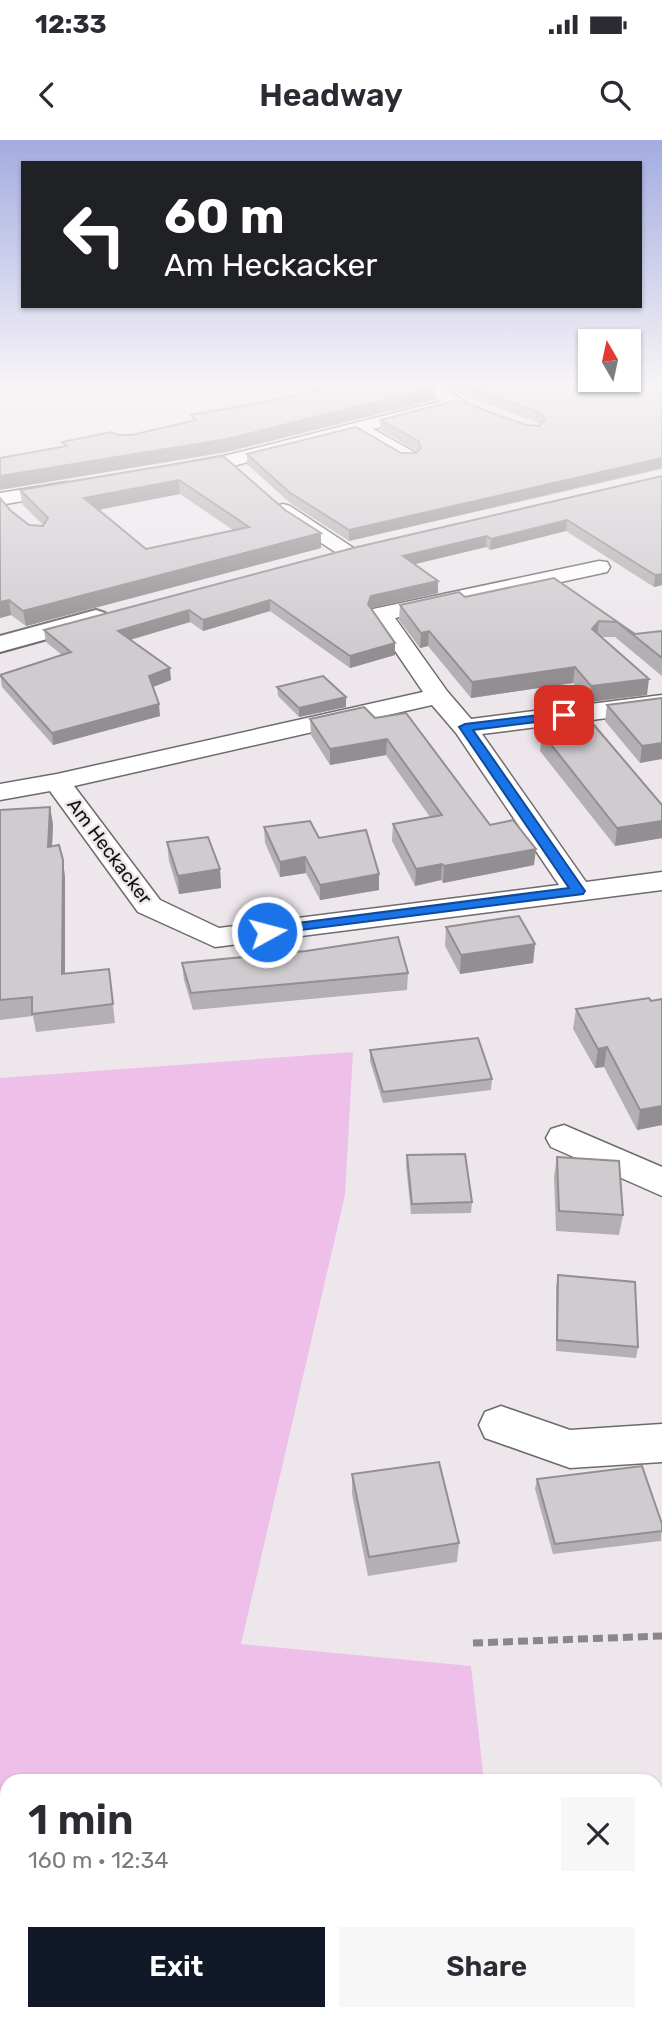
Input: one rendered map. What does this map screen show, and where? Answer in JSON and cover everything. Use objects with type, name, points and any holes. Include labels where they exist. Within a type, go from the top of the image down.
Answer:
[{"type":"street","points":[[241,472],[247,477]]},
{"type":"street","points":[[1,499],[83,485]]},
{"type":"street","points":[[264,493],[281,509],[347,551]]},
{"type":"street","points":[[1,499],[20,516]]},
{"type":"street","points":[[319,559],[374,545]]},
{"type":"street","points":[[578,891],[465,727],[438,696],[381,614],[599,567]]},
{"type":"street","points":[[0,645],[121,611]]},
{"type":"street","points":[[465,727],[659,693]]},
{"type":"street","name":"Am Heckacker","points":[[0,792],[57,782],[438,696]]},
{"type":"street","name":"Am Heckacker","points":[[57,782],[149,906],[215,939],[662,881]]},
{"type":"street","points":[[565,1138],[662,1182]]},
{"type":"street","points":[[501,1424],[570,1449],[662,1443]]},
{"type":"path","points":[[473,1643],[662,1636]]},
{"type":"shaded area","points":[[353,1052],[345,1195],[241,1644],[471,1666],[483,1774],[0,1774],[0,1078]]},
{"type":"building","points":[[0,472],[26,472],[0,476]]},
{"type":"building","points":[[129,472],[241,472],[285,510],[321,533],[23,611],[9,600],[0,602],[0,498],[29,525],[43,526],[48,518],[20,490]],"holes":[[[179,480],[249,527],[146,549],[84,498]]]},
{"type":"building","points":[[267,472],[602,472],[349,530],[289,492]]},
{"type":"building","points":[[662,476],[662,574],[655,575],[567,520],[491,539],[487,536],[403,556],[438,581],[371,596],[368,604],[395,643],[350,656],[270,600],[203,620],[189,610],[118,631],[170,668],[149,676],[159,704],[52,733],[0,675],[71,652],[44,630],[353,548]]},
{"type":"building","points":[[554,578],[635,634],[662,631],[662,658],[617,622],[599,621],[592,629],[649,679],[591,686],[575,667],[472,682],[429,631],[421,633],[400,605],[459,592],[465,597]]},
{"type":"building","points":[[323,676],[346,697],[299,708],[277,687]]},
{"type":"building","points":[[662,698],[662,743],[642,746],[607,705]]},
{"type":"building","points":[[364,707],[375,718],[406,713],[490,825],[513,820],[536,849],[416,869],[393,824],[442,815],[387,739],[330,749],[310,719]]},
{"type":"building","points":[[594,725],[662,805],[662,821],[617,828],[542,733]]},
{"type":"building","points":[[50,807],[48,847],[59,845],[63,860],[62,974],[109,969],[113,1004],[32,1014],[32,997],[0,1000],[0,810]]},
{"type":"building","points":[[310,821],[319,838],[366,830],[379,874],[320,885],[305,857],[280,862],[264,827]]},
{"type":"building","points":[[208,837],[220,869],[178,876],[167,842]]},
{"type":"building","points":[[519,916],[535,944],[461,955],[446,927]]},
{"type":"building","points":[[398,937],[408,973],[191,993],[182,963],[306,951]]},
{"type":"building","points":[[649,998],[651,1001],[662,999],[662,1106],[640,1110],[607,1047],[598,1049],[576,1009]]},
{"type":"building","points":[[478,1038],[492,1079],[383,1092],[370,1050]]},
{"type":"building","points":[[465,1154],[472,1202],[412,1204],[407,1155]]},
{"type":"building","points":[[557,1157],[619,1161],[623,1215],[559,1211]]},
{"type":"building","points":[[558,1275],[635,1282],[638,1347],[557,1340]]},
{"type":"building","points":[[439,1462],[459,1543],[369,1557],[352,1474]]},
{"type":"building","points":[[642,1466],[662,1531],[555,1544],[537,1479]]},
{"type":"route","points":[[267,932],[578,891],[465,727],[564,715]]}]
